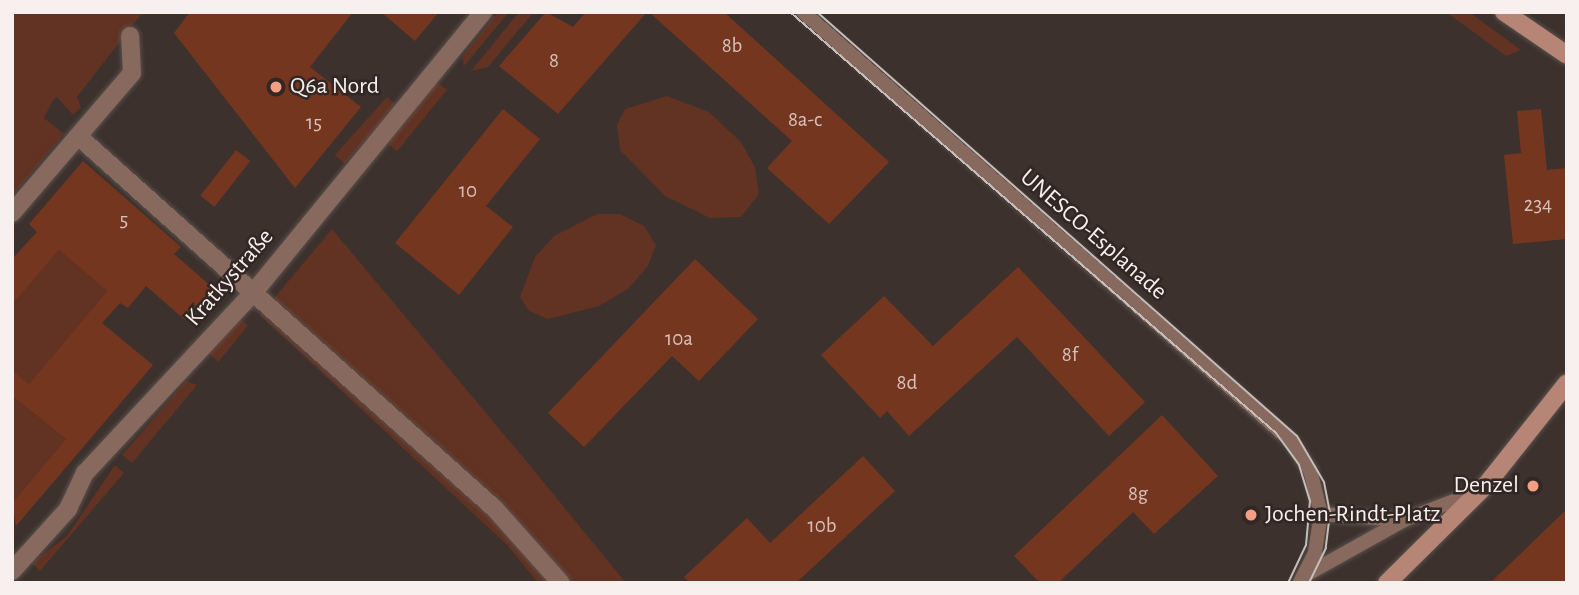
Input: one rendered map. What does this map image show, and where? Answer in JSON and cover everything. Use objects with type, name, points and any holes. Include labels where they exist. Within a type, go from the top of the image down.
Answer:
[{"type":"main road","points":[[1504,12],[1567,55]]},
{"type":"main road","points":[[1387,583],[1486,485],[1567,383]]},
{"type":"street","name":"Kratkystraße","points":[[12,571],[68,509],[85,473],[254,292],[483,12]]},
{"type":"street","points":[[12,213],[132,73],[130,36]]},
{"type":"street","points":[[78,136],[495,509],[561,583]]},
{"type":"lane","name":"UNESCO-Esplanade","points":[[803,12],[1276,424],[1302,454],[1321,513],[1319,541],[1302,579]]},
{"type":"lane","name":"UNESCO-Esplanade","points":[[1302,579],[1404,520],[1486,485]]},
{"type":"lane","name":"UNESCO-Esplanade","points":[[1321,513],[1404,520]]},
{"type":"shaded area","points":[[12,12],[143,12],[77,97],[81,108],[73,115],[57,97],[53,100],[44,118],[64,134],[12,196]]},
{"type":"shaded area","points":[[498,12],[509,12],[464,66],[462,57]]},
{"type":"shaded area","points":[[519,12],[534,12],[488,67],[471,71]]},
{"type":"shaded area","points":[[1446,12],[1469,12],[1521,50],[1506,56]]},
{"type":"shaded area","points":[[436,81],[447,90],[397,151],[386,142]]},
{"type":"shaded area","points":[[667,96],[709,112],[741,142],[755,167],[759,194],[741,217],[710,218],[665,196],[620,150],[617,125],[625,109]]},
{"type":"shaded area","points":[[387,97],[397,106],[344,164],[335,155]]},
{"type":"shaded area","points":[[597,214],[620,214],[644,226],[656,245],[648,266],[628,289],[599,306],[548,319],[529,311],[520,297],[535,257],[554,236]]},
{"type":"shaded area","points":[[332,229],[626,583],[538,583],[507,545],[260,315]]},
{"type":"shaded area","points":[[59,250],[107,291],[29,384],[12,370],[12,305]]},
{"type":"shaded area","points":[[238,317],[248,325],[219,362],[208,354]]},
{"type":"shaded area","points":[[186,381],[197,385],[132,463],[122,455]]},
{"type":"shaded area","points":[[12,396],[66,439],[12,503]]},
{"type":"shaded area","points":[[115,465],[124,473],[40,571],[32,563],[67,536]]},
{"type":"building","name":"Q6a Nord","points":[[190,12],[353,12],[310,67],[361,107],[295,188],[174,33]]},
{"type":"building","name":"Q6a Nord","points":[[381,12],[439,12],[415,41]]},
{"type":"building","points":[[546,12],[573,27],[586,12],[647,12],[558,114],[499,66]]},
{"type":"building","points":[[649,12],[724,12],[889,162],[829,224],[767,168],[792,141]]},
{"type":"building","points":[[503,109],[540,139],[486,206],[513,227],[459,295],[395,243]]},
{"type":"building","points":[[1541,109],[1547,170],[1567,168],[1567,239],[1513,244],[1504,155],[1521,153],[1517,111]]},
{"type":"building","points":[[236,150],[250,161],[214,207],[200,196]]},
{"type":"building","points":[[83,161],[181,247],[174,254],[213,288],[185,320],[146,286],[128,308],[120,303],[102,323],[153,365],[16,526],[12,503],[66,439],[12,396],[12,370],[29,384],[107,291],[59,250],[12,305],[12,259],[37,232],[29,224]]},
{"type":"building","points":[[695,259],[758,319],[699,381],[672,356],[584,447],[548,413]]},
{"type":"building","points":[[1018,267],[1145,402],[1109,436],[1017,337],[909,436],[887,411],[880,418],[821,355],[884,296],[933,346]]},
{"type":"building","points":[[1162,415],[1218,476],[1154,534],[1133,512],[1058,583],[1040,583],[1014,556]]},
{"type":"building","points":[[863,456],[895,491],[796,583],[690,583],[684,577],[747,518],[770,543]]},
{"type":"building","points":[[1567,509],[1567,583],[1490,583]]},
{"type":"tram line","points":[[790,12],[1276,433],[1299,465],[1310,501],[1306,545],[1288,583]]},
{"type":"tram line","points":[[817,12],[1297,436],[1324,482],[1330,513],[1326,548],[1309,583]]},
{"type":"place","name":"Q6a Nord","points":[[276,87]]},
{"type":"place","name":"Denzel","points":[[1533,486]]},
{"type":"place","name":"Jochen-Rindt-Platz","points":[[1251,515]]}]
